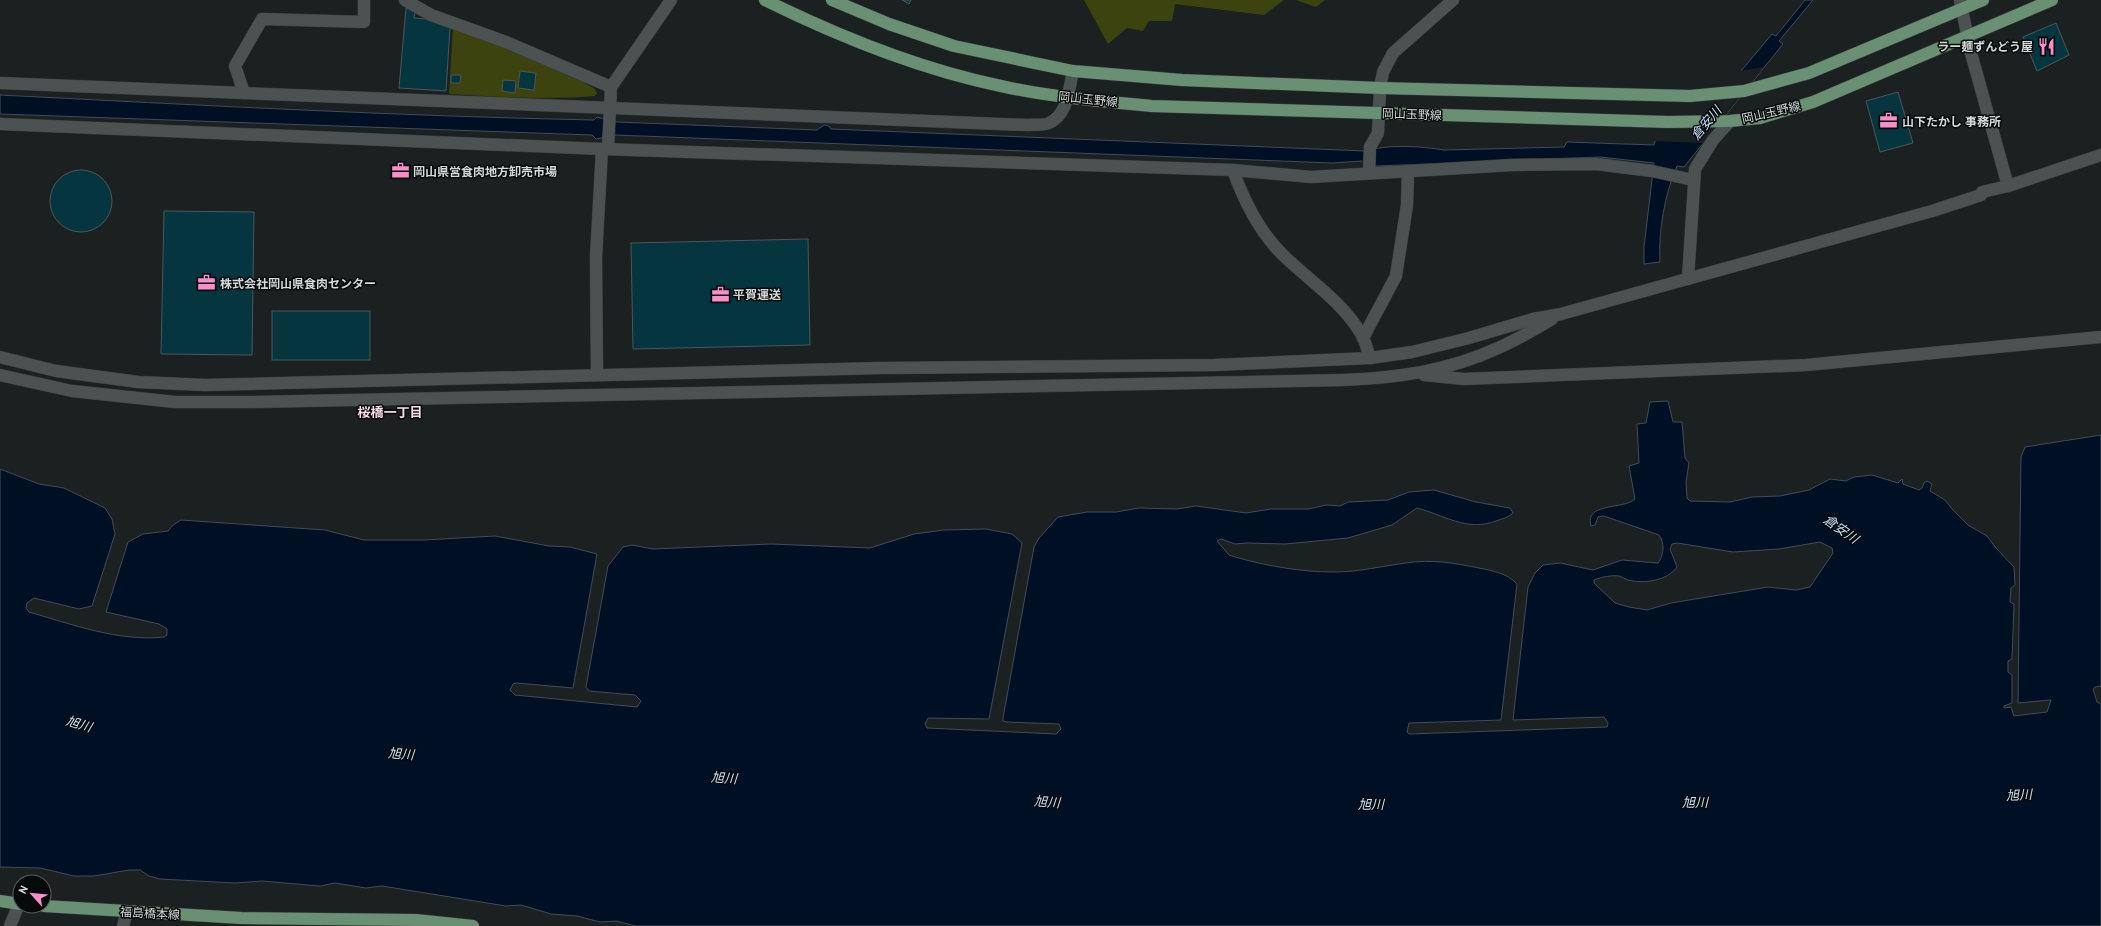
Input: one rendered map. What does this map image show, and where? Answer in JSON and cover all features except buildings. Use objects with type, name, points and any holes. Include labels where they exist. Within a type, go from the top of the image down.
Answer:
[{"type":"main road","name":"岡山玉野線","points":[[766,0],[813,23],[876,48],[946,72],[1000,86],[1068,98],[1151,106],[1668,122],[1725,122],[1760,118],[1812,102],[2052,0]]},
{"type":"main road","name":"岡山玉野線","points":[[832,0],[889,24],[954,46],[1073,71],[1182,80],[1380,88],[1690,96],[1744,91],[1809,73],[1961,4],[1983,0]]},
{"type":"main road","points":[[0,901],[12,903]]},
{"type":"main road","name":"福島橋本線","points":[[52,907],[241,918],[416,920],[473,926]]},
{"type":"street","points":[[244,93],[235,66],[262,19],[364,22],[364,0]]},
{"type":"street","points":[[405,0],[431,14],[506,42],[610,88]]},
{"type":"street","points":[[597,375],[596,257],[610,88],[670,0]]},
{"type":"street","points":[[1369,169],[1370,147],[1378,133],[1380,88],[1383,72],[1393,53],[1453,0]]},
{"type":"street","points":[[1961,4],[1967,36],[2008,186]]},
{"type":"street","points":[[0,83],[244,93],[609,113],[1027,125],[1048,123],[1059,115],[1068,98],[1073,71]]},
{"type":"street","points":[[1688,279],[1693,180],[1698,163],[1725,122]]},
{"type":"street","points":[[0,124],[1233,170],[1311,177],[1369,169],[1408,171],[1512,165],[1596,164],[1652,171],[1693,180]]},
{"type":"street","points":[[0,357],[56,371],[138,382],[205,385],[881,368],[1214,365],[1370,358],[1412,352],[1469,338],[1533,319],[1561,314],[1688,279],[1932,210],[1981,195],[1982,192],[2008,186],[2101,155]]},
{"type":"street","points":[[1233,170],[1244,198],[1266,234],[1284,256],[1318,284],[1347,313],[1363,338],[1370,358]]},
{"type":"street","points":[[1363,338],[1396,276],[1407,205],[1408,171]]},
{"type":"street","points":[[0,375],[72,391],[175,402],[248,402],[1376,379],[1413,374],[1455,364],[1498,348],[1561,314]]},
{"type":"street","points":[[1413,374],[1464,379],[1806,366],[2101,337]]},
{"type":"street","points":[[123,926],[127,912]]},
{"type":"street","points":[[10,926],[15,914]]},
{"type":"green space","points":[[1084,0],[1284,0],[1264,15],[1175,4],[1172,21],[1149,21],[1143,31],[1127,28],[1108,44]]},
{"type":"green space","points":[[1296,0],[1325,0],[1316,7]]},
{"type":"green space","points":[[453,27],[566,72],[595,89],[597,93],[595,96],[558,98],[449,94]]},
{"type":"water","name":"倉安川","points":[[1805,0],[1813,0],[1779,41],[1783,44],[1684,167],[1677,166],[1669,188],[1663,213],[1660,238],[1660,262],[1644,264],[1644,247],[1654,163],[1600,157],[1377,166],[1363,161],[1332,163],[615,135],[596,139],[592,135],[0,114],[0,95],[446,116],[594,120],[597,117],[617,122],[817,130],[824,125],[829,126],[831,129],[1365,151],[1384,147],[1424,147],[1444,150],[1564,147],[1567,142],[1654,145],[1655,141],[1741,71],[1772,34],[1776,36]]},
{"type":"water","points":[[1668,401],[1673,422],[1682,422],[1685,458],[1689,463],[1686,482],[1687,498],[1690,501],[1730,502],[1752,497],[1780,496],[1809,490],[1830,479],[1846,481],[1854,477],[1872,475],[1898,483],[1902,479],[1903,484],[1919,490],[1927,481],[1932,484],[1930,491],[1945,500],[1968,525],[1987,536],[2014,567],[2015,585],[2011,588],[2010,602],[2014,604],[2012,659],[2008,661],[2008,672],[2012,675],[2012,703],[2004,706],[2004,708],[2011,707],[2014,716],[2047,712],[2051,700],[2018,703],[2021,457],[2025,447],[2101,435],[2101,686],[2093,689],[2097,702],[2101,704],[2101,926],[636,926],[616,921],[600,922],[577,916],[551,914],[521,905],[506,906],[382,886],[366,888],[335,883],[320,886],[262,881],[235,883],[160,879],[149,876],[140,870],[129,870],[94,876],[74,876],[40,868],[0,867],[0,469],[39,484],[64,488],[105,508],[112,519],[115,534],[92,606],[79,609],[34,598],[27,603],[26,608],[29,612],[78,627],[130,637],[164,637],[167,635],[167,629],[159,624],[106,612],[128,542],[143,534],[168,531],[173,525],[181,520],[325,530],[364,540],[424,540],[495,536],[549,546],[570,547],[597,554],[573,688],[516,683],[513,684],[510,690],[515,695],[637,707],[641,701],[635,695],[589,691],[586,687],[608,566],[623,547],[632,545],[653,549],[771,544],[870,548],[914,534],[944,530],[986,529],[1012,534],[1022,543],[989,719],[928,718],[925,724],[927,728],[1056,734],[1061,729],[1059,724],[1007,722],[1003,721],[1003,718],[1034,547],[1039,538],[1058,517],[1087,512],[1116,512],[1139,508],[1177,509],[1196,506],[1246,513],[1271,509],[1309,509],[1326,505],[1340,506],[1348,502],[1388,500],[1409,492],[1434,490],[1476,502],[1510,508],[1513,513],[1496,521],[1475,525],[1465,524],[1417,508],[1392,525],[1348,538],[1285,544],[1235,544],[1221,539],[1217,541],[1229,555],[1259,563],[1297,570],[1343,572],[1415,562],[1433,562],[1470,566],[1495,571],[1509,577],[1517,584],[1501,720],[1409,723],[1407,732],[1409,734],[1607,727],[1608,723],[1604,717],[1513,720],[1528,587],[1535,573],[1543,565],[1560,563],[1593,570],[1622,560],[1658,563],[1660,560],[1663,553],[1663,545],[1659,535],[1604,516],[1598,517],[1595,525],[1591,526],[1590,518],[1593,513],[1599,510],[1635,499],[1629,466],[1639,463],[1637,424],[1646,423],[1650,402]],"holes":[[[1820,542],[1832,548],[1833,553],[1810,587],[1796,590],[1768,587],[1671,603],[1647,610],[1615,603],[1594,583],[1594,580],[1610,576],[1619,576],[1628,580],[1641,582],[1667,576],[1677,567],[1670,549],[1672,544],[1677,543],[1733,552],[1779,549]]]},
{"type":"pier","points":[[1764,67],[1703,143],[1653,141],[1738,71]]},
{"type":"place","name":"ラー麺ずんどう屋","points":[[2046,46]]},
{"type":"place","name":"山下たかし 事務所","points":[[1889,121]]},
{"type":"place","name":"岡山県営食肉地方卸売市場","points":[[400,171]]},
{"type":"place","name":"株式会社岡山県食肉センター","points":[[207,283]]},
{"type":"place","name":"平賀運送","points":[[720,294]]},
{"type":"district","name":"桜橋一丁目","points":[[390,412]]},
{"type":"water label","name":"旭川","points":[[79,724]]},
{"type":"water label","name":"旭川","points":[[401,754]]},
{"type":"water label","name":"旭川","points":[[724,778]]},
{"type":"water label","name":"旭川","points":[[2019,795]]},
{"type":"water label","name":"旭川","points":[[1047,802]]},
{"type":"water label","name":"旭川","points":[[1695,802]]},
{"type":"water label","name":"旭川","points":[[1371,804]]}]
